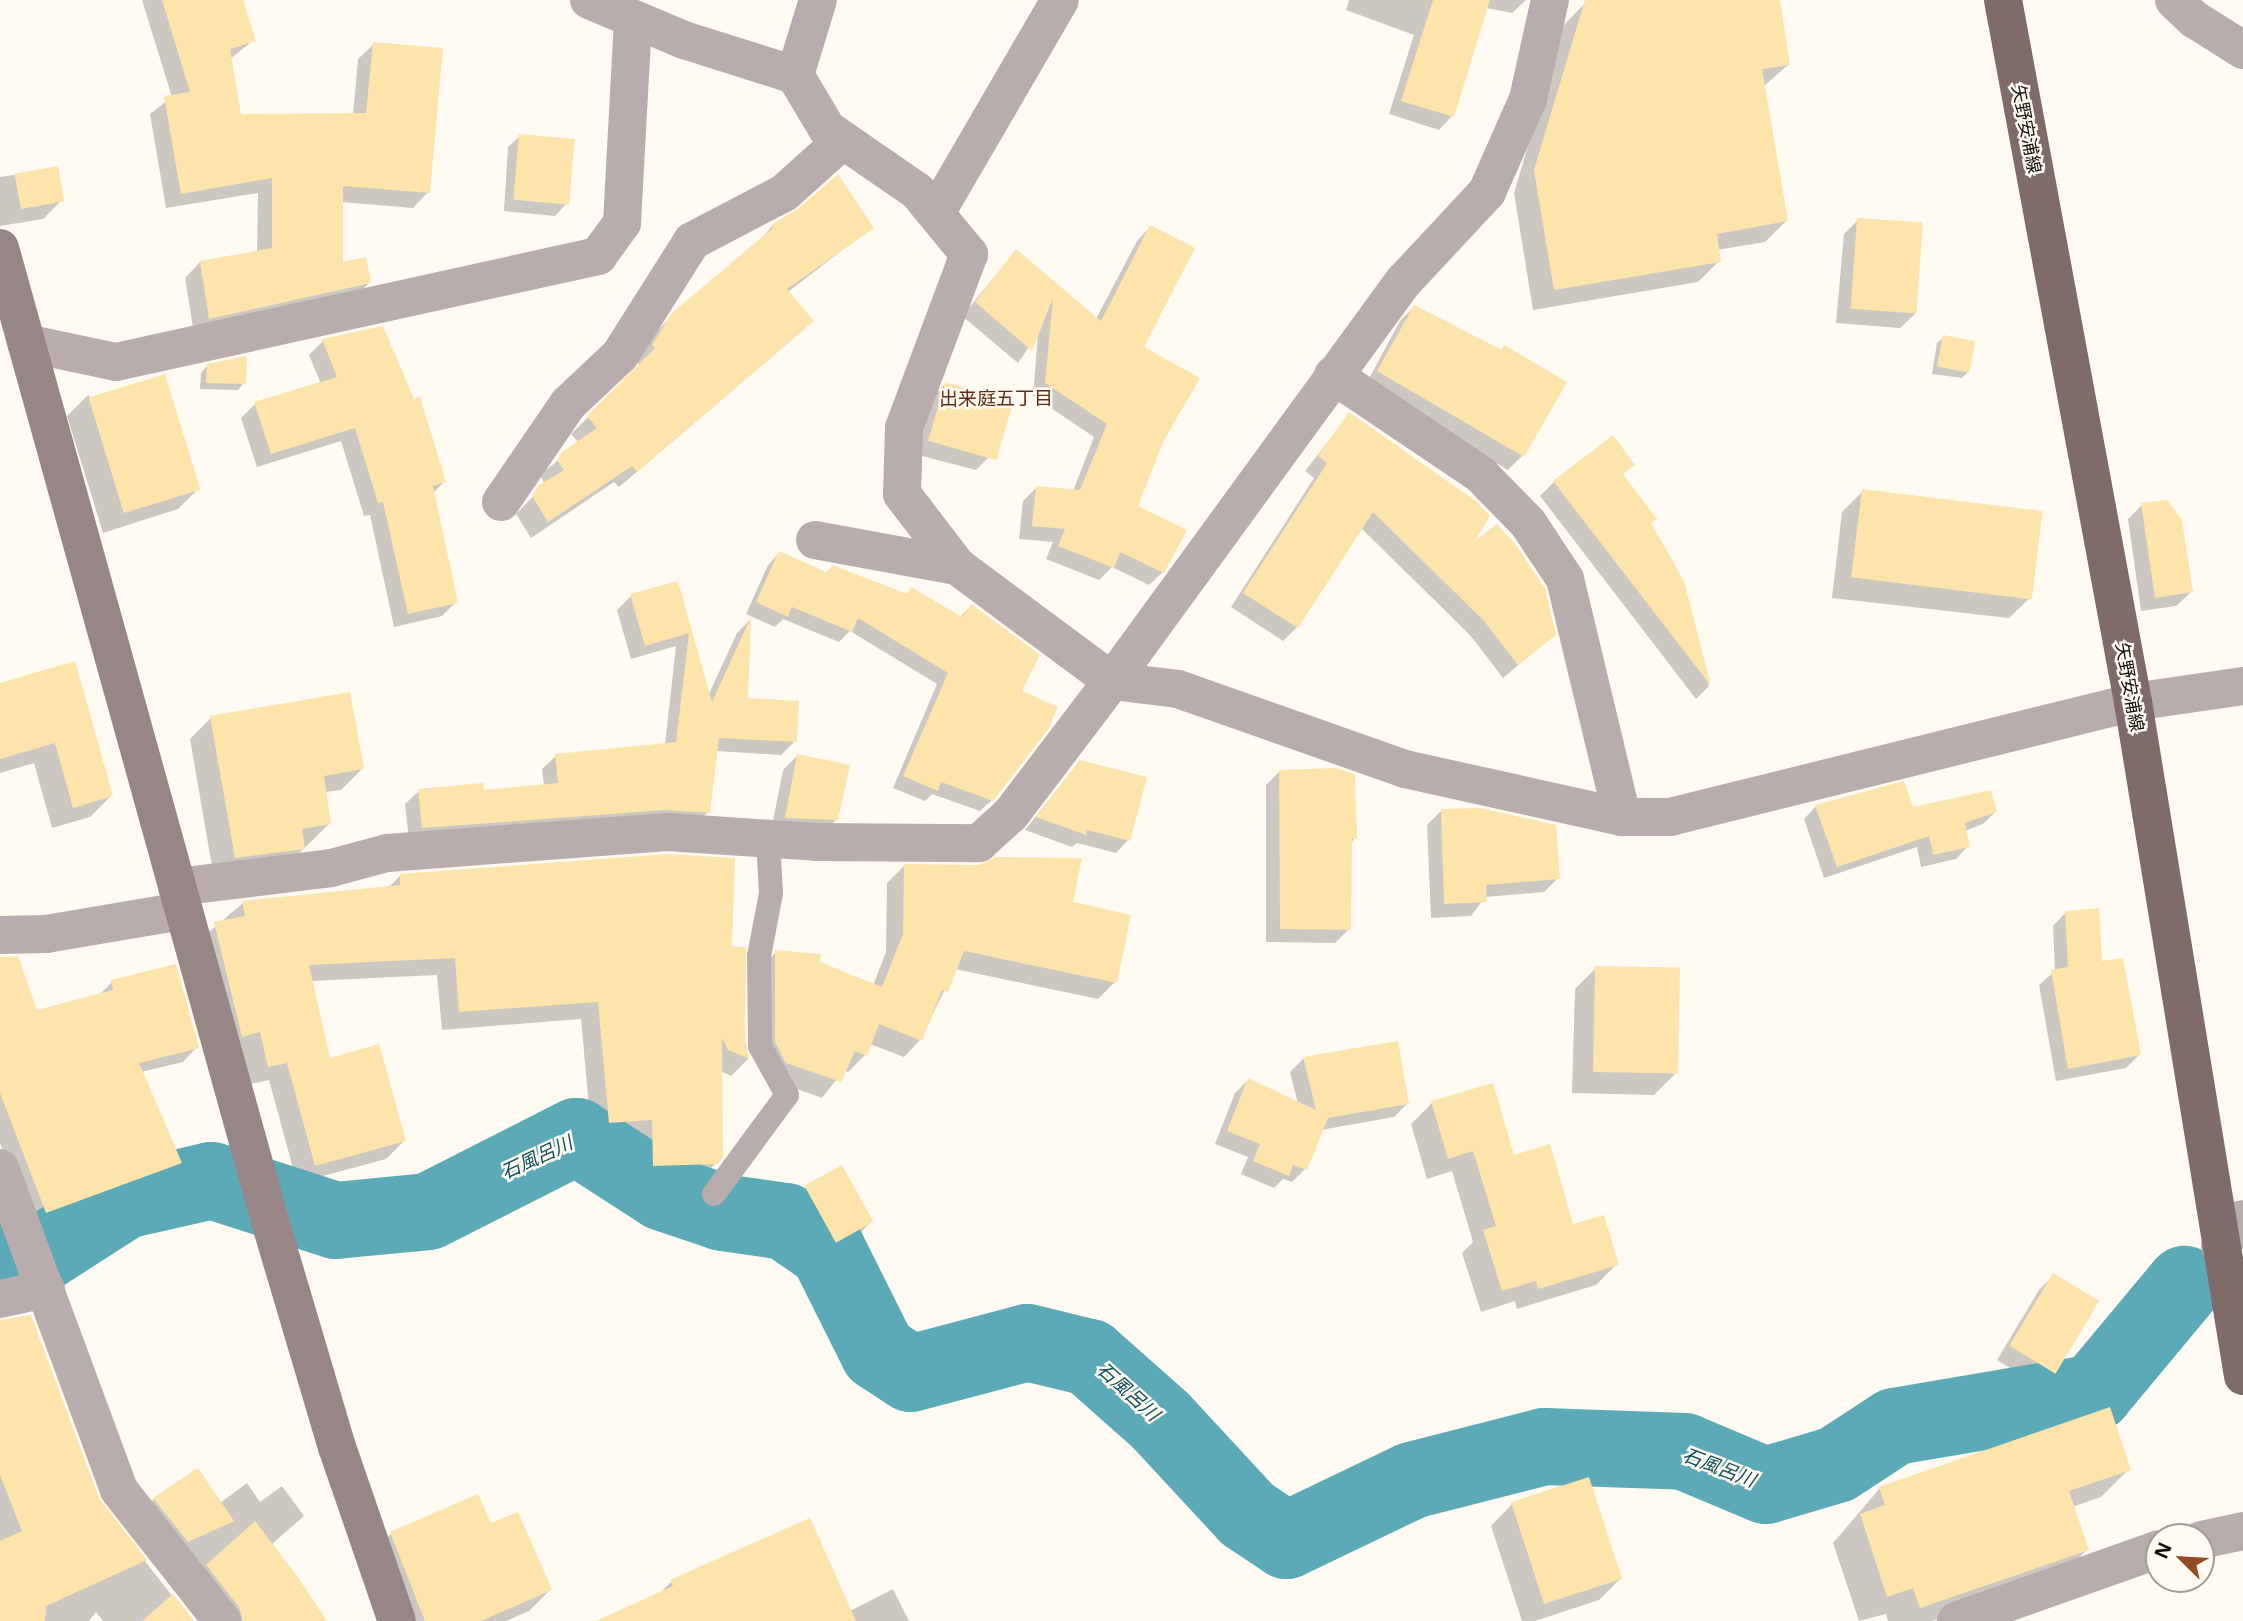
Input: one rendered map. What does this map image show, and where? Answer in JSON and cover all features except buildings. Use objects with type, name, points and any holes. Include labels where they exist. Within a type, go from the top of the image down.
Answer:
[{"type":"main road","name":"矢野安浦線","points":[[2003,0],[2232,1233],[2243,1376]]},
{"type":"street","points":[[589,0],[684,40],[795,75],[827,129],[917,191],[969,254],[904,429],[902,494],[957,566],[1112,681],[1178,689],[1405,769],[1622,817],[1670,817],[2133,702],[2243,686]]},
{"type":"street","points":[[795,75],[818,0]]},
{"type":"street","points":[[936,214],[1060,0]]},
{"type":"street","points":[[0,935],[46,934],[179,899],[331,868],[387,853],[667,832],[768,839],[979,843],[1011,814],[1112,681],[1404,281],[1487,192],[1528,99],[1550,0]]},
{"type":"street","points":[[2174,0],[2194,19],[2243,50]]},
{"type":"street","points":[[26,343],[116,362],[598,256],[622,223],[633,19]]},
{"type":"street","points":[[501,502],[568,404],[620,355],[692,241],[784,193],[843,140]]},
{"type":"street","points":[[0,248],[254,1167],[337,1447],[397,1621]]},
{"type":"street","points":[[1334,375],[1480,475],[1528,523],[1565,579],[1622,817]]},
{"type":"street","points":[[815,540],[957,566]]},
{"type":"street","points":[[0,1168],[119,1490],[222,1621]]},
{"type":"street","points":[[0,1299],[44,1282]]},
{"type":"street","points":[[2215,1537],[2243,1531]]},
{"type":"street","points":[[1956,1621],[2145,1554]]},
{"type":"lane","points":[[714,1194],[786,1095],[760,1046],[759,956],[771,893],[768,839]]},
{"type":"waterway","name":"石風呂川","points":[[0,1262],[26,1263],[124,1200],[211,1180],[335,1220],[428,1211],[576,1136],[663,1192],[722,1212],[785,1221],[827,1250],[878,1352],[910,1373],[1027,1342],[1089,1357],[1160,1420],[1247,1514],[1286,1540],[1411,1480],[1544,1446],[1684,1451],[1765,1485],[1836,1464],[1894,1426],[2094,1392],[2184,1284]]},
{"type":"district","name":"出来庭五丁目","points":[[996,399]]}]
